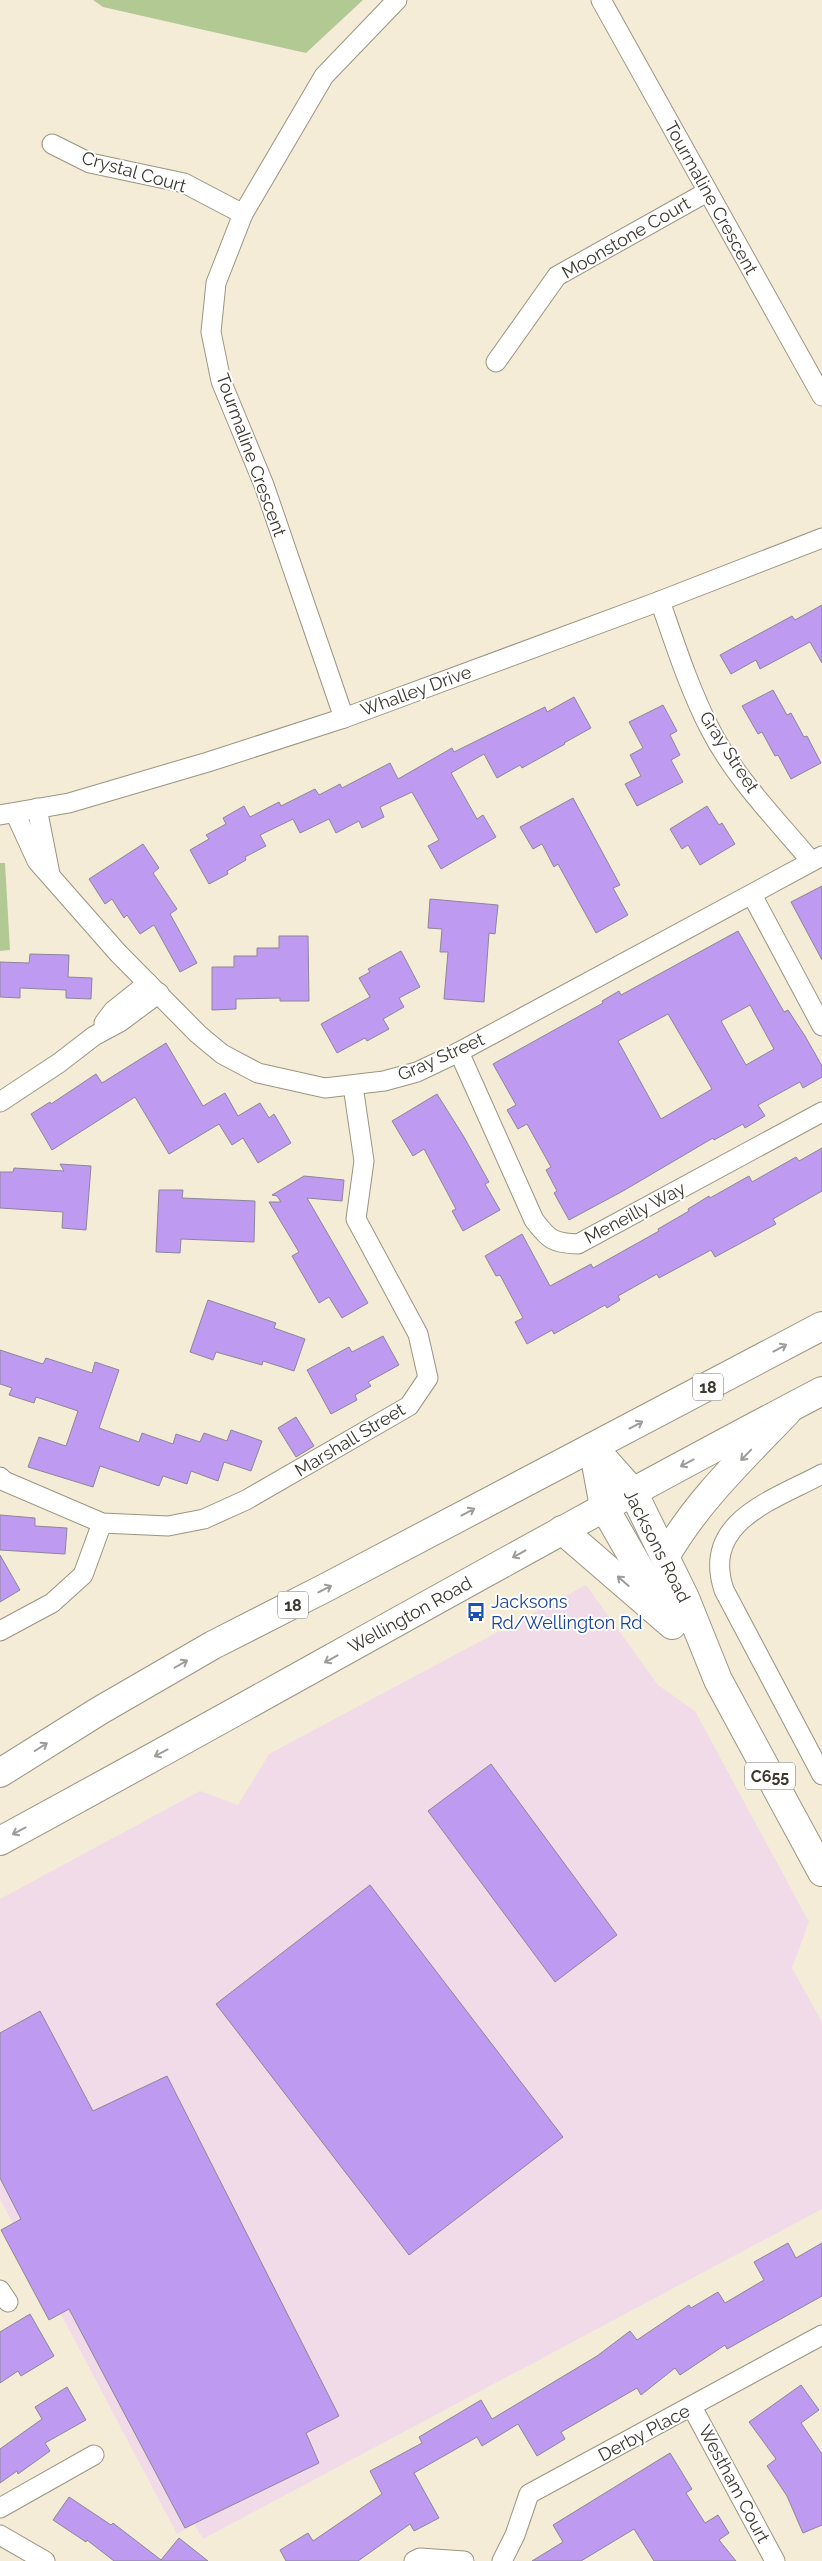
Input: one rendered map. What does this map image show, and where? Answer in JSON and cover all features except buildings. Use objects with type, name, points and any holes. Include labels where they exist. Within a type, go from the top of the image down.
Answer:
[{"type":"main road","name":"18","points":[[0,1773],[99,1711],[213,1645],[822,1326]]},
{"type":"main road","name":"Wellington Road","points":[[0,1841],[204,1730],[604,1507],[822,1391]]},
{"type":"main road","points":[[665,1557],[690,1516],[713,1488],[792,1407]]},
{"type":"main road","name":"Jacksons Road","points":[[593,1447],[633,1492],[685,1598],[718,1680],[822,1872]]},
{"type":"main road","name":"Jacksons Road","points":[[593,1447],[604,1507],[672,1625],[718,1680]]},
{"type":"main road","points":[[562,1530],[672,1625]]},
{"type":"street","name":"Tourmaline Crescent","points":[[344,718],[264,485],[221,381],[211,332],[216,283],[243,214],[324,76],[397,0]]},
{"type":"street","name":"Tourmaline Crescent","points":[[601,0],[822,396]]},
{"type":"street","name":"Crystal Court","points":[[52,144],[90,163],[184,183],[243,214]]},
{"type":"street","name":"Moonstone Court","points":[[496,362],[557,276],[707,192]]},
{"type":"street","name":"Whalley Drive","points":[[7,814],[87,798],[344,718],[660,601],[820,545]]},
{"type":"street","name":"Gray Street","points":[[7,814],[37,861],[118,953],[198,1034],[222,1054],[258,1073],[325,1088],[384,1081],[417,1072],[459,1052],[752,895],[817,858],[742,778],[710,730],[692,692],[660,601]]},
{"type":"street","points":[[37,808],[50,875]]},
{"type":"street","points":[[752,895],[822,1026]]},
{"type":"street","points":[[0,1102],[59,1063],[94,1036],[120,1022],[154,988]]},
{"type":"street","name":"Meneilly Way","points":[[459,1052],[534,1220],[546,1237],[560,1243],[578,1244],[822,1112]]},
{"type":"street","name":"Marshall Street","points":[[0,1477],[4,1481],[102,1523],[168,1526],[204,1519],[246,1500],[409,1406],[428,1378],[418,1334],[356,1219],[364,1161],[353,1086]]},
{"type":"street","points":[[822,1474],[738,1521],[723,1544],[719,1565],[724,1590],[822,1775]]},
{"type":"street","points":[[0,1631],[52,1603],[83,1575],[102,1523]]},
{"type":"street","name":"Derby Place","points":[[502,2561],[515,2535],[529,2494],[822,2335]]},
{"type":"street","name":"Westham Court","points":[[692,2407],[775,2561]]},
{"type":"street","points":[[0,2508],[94,2455]]},
{"type":"street","points":[[0,2535],[45,2561]]},
{"type":"street","points":[[414,2561],[420,2558],[464,2561]]},
{"type":"shaded area","points":[[586,1585],[658,1685],[695,1711],[809,1922],[792,1968],[822,2022],[822,2209],[203,2539],[194,2524],[177,2534],[0,2199],[0,1899],[200,1791],[238,1805],[269,1754]]},
{"type":"green space","points":[[93,0],[363,0],[306,53],[103,7]]},
{"type":"green space","points":[[0,863],[5,863],[10,950],[0,951]]},
{"type":"place","name":"Jacksons Rd/Wellington Rd","points":[[476,1612]]}]
